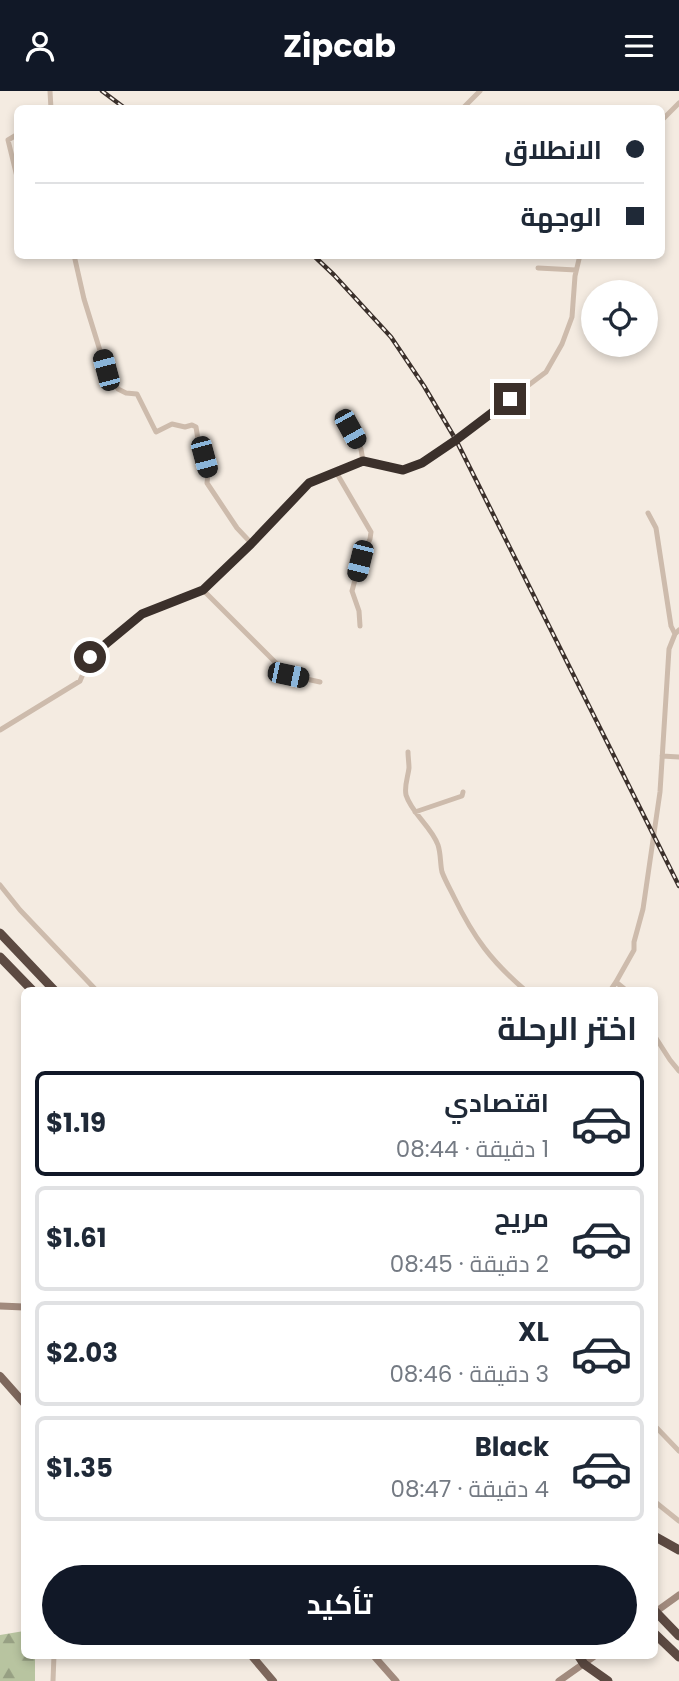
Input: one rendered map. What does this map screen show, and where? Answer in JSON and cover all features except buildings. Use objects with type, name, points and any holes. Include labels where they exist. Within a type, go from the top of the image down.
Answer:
[{"type":"highway","points":[[0,933],[51,987]]},
{"type":"highway","points":[[0,957],[29,987]]},
{"type":"highway","points":[[658,1538],[679,1550]]},
{"type":"highway","points":[[658,1615],[679,1636]]},
{"type":"highway","points":[[658,1637],[679,1657]]},
{"type":"highway","points":[[581,1659],[608,1681]]},
{"type":"main road","points":[[0,1305],[21,1307]]},
{"type":"main road","points":[[0,1375],[21,1399]]},
{"type":"main road","points":[[658,1608],[679,1595]]},
{"type":"main road","points":[[254,1659],[273,1681]]},
{"type":"main road","points":[[377,1659],[396,1681]]},
{"type":"main road","points":[[559,1681],[591,1659]]},
{"type":"street","points":[[466,105],[480,91]]},
{"type":"street","points":[[665,117],[679,103]]},
{"type":"street","points":[[14,136],[8,139],[14,164]]},
{"type":"street","points":[[75,259],[106,370],[118,389],[137,394],[156,432],[172,424],[196,427],[208,473],[207,483],[251,544]]},
{"type":"street","points":[[0,730],[80,681],[90,657],[142,614],[203,590],[309,483],[363,461],[403,470],[422,463],[546,372],[562,344],[572,317],[579,259]]},
{"type":"street","points":[[538,268],[576,270]]},
{"type":"street","points":[[342,418],[361,449],[363,461]]},
{"type":"street","points":[[336,472],[371,531],[352,591],[359,611],[360,626]]},
{"type":"street","points":[[613,987],[634,950],[643,909],[660,792],[669,649],[677,632],[671,626],[656,528],[648,513]]},
{"type":"street","points":[[203,590],[288,675],[320,682]]},
{"type":"street","points":[[408,752],[406,795],[439,847],[443,872],[473,934],[500,968],[521,987]]},
{"type":"street","points":[[662,756],[679,757]]},
{"type":"street","points":[[415,812],[462,796],[463,792]]},
{"type":"street","points":[[0,885],[93,987]]},
{"type":"street","points":[[616,982],[622,987]]},
{"type":"street","points":[[658,1041],[679,1070]]},
{"type":"street","points":[[658,1429],[679,1451]]},
{"type":"street","points":[[658,1504],[679,1521]]},
{"type":"street","points":[[53,1681],[54,1659]]},
{"type":"green space","points":[[21,1632],[21,1659],[35,1659],[35,1681],[0,1681],[0,1635]]},
{"type":"railway","points":[[102,91],[121,105]]},
{"type":"railway","points":[[317,259],[391,337],[456,440],[679,886]]},
{"type":"route","points":[[90,657],[142,614],[203,590],[309,483],[363,461],[403,470],[422,463],[510,399]]}]
